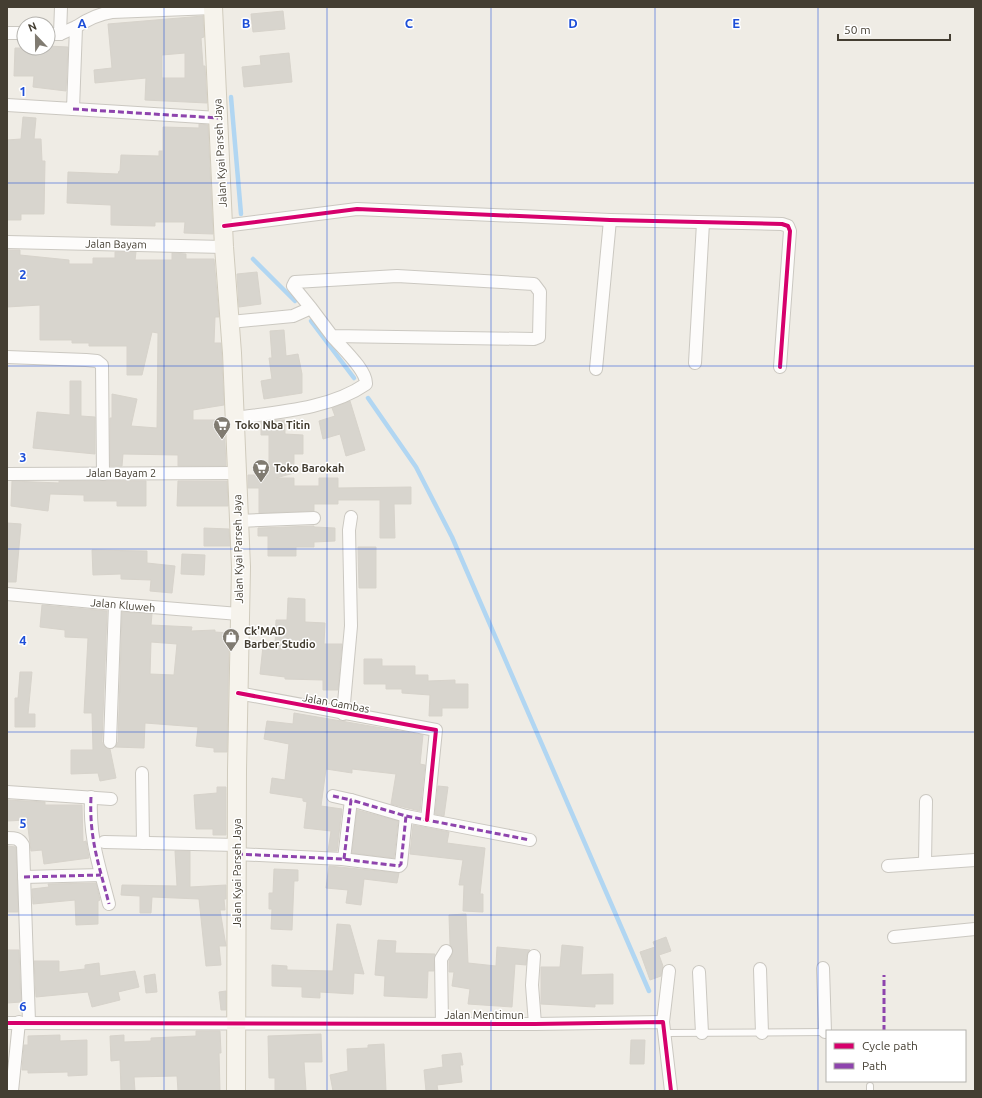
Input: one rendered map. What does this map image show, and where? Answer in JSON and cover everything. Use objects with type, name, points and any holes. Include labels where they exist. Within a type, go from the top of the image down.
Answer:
[{"type":"main road","name":"Jalan Kyai Parseh Jaya","points":[[213,7],[224,247],[235,418],[236,473],[241,567],[238,693],[236,1091]]},
{"type":"street","points":[[56,27],[62,7]]},
{"type":"street","points":[[56,33],[76,27],[100,14],[126,9],[213,7]]},
{"type":"street","points":[[73,109],[76,27]]},
{"type":"street","points":[[7,105],[218,118]]},
{"type":"street","points":[[224,226],[357,210],[788,226],[790,231],[780,367]]},
{"type":"street","points":[[596,369],[610,220]]},
{"type":"street","points":[[695,363],[703,223]]},
{"type":"street","name":"Jalan Bayam","points":[[7,242],[224,247]]},
{"type":"street","points":[[235,418],[316,405],[355,392],[366,384],[366,379],[360,369],[332,336],[293,286],[295,282],[396,276],[534,284],[540,292],[539,337],[534,339],[332,336]]},
{"type":"street","points":[[230,322],[293,316],[311,308]]},
{"type":"street","points":[[7,357],[86,360],[97,361],[102,365],[103,474]]},
{"type":"street","name":"Jalan Bayam 2","points":[[7,474],[236,473]]},
{"type":"street","points":[[343,714],[351,626],[349,530],[351,516]]},
{"type":"street","points":[[238,521],[314,518]]},
{"type":"street","name":"Jalan Kluweh","points":[[7,594],[239,614]]},
{"type":"street","points":[[110,742],[115,604]]},
{"type":"street","name":"Jalan Gambas","points":[[238,693],[343,714],[432,729],[437,732],[427,820]]},
{"type":"street","points":[[142,773],[143,843]]},
{"type":"street","points":[[7,792],[111,799]]},
{"type":"street","points":[[333,796],[406,816],[530,840]]},
{"type":"street","points":[[91,797],[92,836],[95,858],[109,904]]},
{"type":"street","points":[[344,860],[351,800]]},
{"type":"street","points":[[925,864],[926,801]]},
{"type":"street","points":[[104,842],[237,849],[400,866],[406,816]]},
{"type":"street","points":[[7,838],[21,840],[23,845],[24,877],[18,1022],[12,1091]]},
{"type":"street","points":[[888,866],[975,860]]},
{"type":"street","points":[[24,877],[101,875]]},
{"type":"street","points":[[894,936],[975,929]]},
{"type":"street","points":[[442,1023],[441,959],[446,951]]},
{"type":"street","points":[[534,956],[532,984],[535,1024]]},
{"type":"street","points":[[823,968],[826,1032]]},
{"type":"street","points":[[760,969],[762,1033]]},
{"type":"street","points":[[669,972],[664,1028],[671,1091]]},
{"type":"street","points":[[699,972],[702,1033]]},
{"type":"street","name":"Jalan Mentimun","points":[[18,1022],[442,1023],[664,1028]]},
{"type":"lane","points":[[664,1028],[702,1033],[826,1032]]},
{"type":"building","points":[[283,11],[285,29],[253,32],[251,14]]},
{"type":"building","points":[[203,16],[204,37],[201,38],[203,66],[205,66],[207,103],[145,100],[146,78],[95,83],[94,70],[112,68],[108,24]],"holes":[[[185,53],[185,78],[162,78],[162,55]]]},
{"type":"building","points":[[56,46],[68,47],[66,91],[33,87],[34,76],[14,76],[15,48],[16,56],[56,56]]},
{"type":"building","points":[[289,53],[292,82],[244,87],[242,67],[261,65],[260,56]]},
{"type":"building","points":[[23,117],[36,118],[34,139],[41,139],[42,161],[45,161],[44,214],[21,214],[21,220],[7,220],[7,140],[21,139]]},
{"type":"building","points":[[199,124],[208,125],[213,234],[184,233],[185,222],[155,222],[155,226],[111,225],[111,205],[67,203],[68,172],[118,174],[120,171],[121,155],[159,156],[159,151],[163,151],[163,127],[199,128]]},
{"type":"building","points":[[7,250],[20,250],[20,255],[69,260],[69,264],[93,264],[93,258],[115,258],[115,252],[136,252],[135,260],[172,260],[172,253],[186,254],[186,259],[214,259],[219,317],[215,317],[214,343],[221,343],[224,405],[193,410],[193,420],[224,420],[226,466],[178,466],[178,455],[123,454],[122,466],[110,466],[110,418],[112,418],[112,394],[137,399],[131,426],[157,428],[158,333],[152,332],[142,375],[127,375],[127,346],[89,346],[89,343],[72,343],[72,340],[40,340],[40,305],[7,307]]},
{"type":"building","points":[[257,272],[261,304],[239,307],[237,274]]},
{"type":"building","points":[[284,330],[286,356],[298,354],[302,374],[302,393],[264,399],[261,381],[272,379],[269,358],[272,358],[270,331]]},
{"type":"building","points":[[70,381],[81,381],[81,416],[95,417],[95,454],[33,448],[37,412],[70,415]]},
{"type":"building","points":[[350,401],[365,450],[346,456],[340,434],[323,439],[319,421],[335,416],[332,408]]},
{"type":"building","points":[[285,420],[285,434],[303,435],[303,454],[294,454],[294,473],[276,478],[294,478],[294,486],[319,486],[319,478],[338,478],[338,488],[411,487],[411,504],[394,504],[395,538],[380,538],[380,500],[338,500],[338,504],[314,504],[314,511],[259,513],[259,488],[248,488],[248,475],[269,475],[269,435],[261,435],[261,422]]},
{"type":"building","points":[[12,481],[59,483],[59,481],[146,481],[146,506],[117,506],[117,501],[84,501],[84,495],[50,494],[48,511],[11,506]]},
{"type":"building","points":[[178,481],[227,481],[228,506],[177,506]]},
{"type":"building","points":[[7,523],[21,524],[16,582],[7,582]]},
{"type":"building","points":[[314,526],[335,528],[335,541],[314,542],[314,547],[296,547],[296,556],[268,556],[268,536],[258,536],[258,528]]},
{"type":"building","points":[[204,528],[229,529],[230,546],[204,546]]},
{"type":"building","points":[[358,547],[376,547],[376,588],[359,588]]},
{"type":"building","points":[[92,550],[147,551],[147,563],[175,566],[172,593],[150,591],[151,580],[121,579],[121,574],[93,575]]},
{"type":"building","points":[[182,554],[205,555],[204,575],[181,574]]},
{"type":"building","points":[[288,598],[305,599],[305,622],[325,623],[324,644],[342,644],[338,690],[323,690],[323,680],[285,679],[285,677],[260,674],[263,646],[275,647],[276,620],[287,620]]},
{"type":"building","points":[[42,605],[107,611],[102,742],[104,746],[110,749],[116,778],[100,781],[98,773],[71,774],[71,750],[93,750],[92,713],[84,713],[88,638],[65,637],[65,630],[40,627]]},
{"type":"building","points":[[122,612],[152,614],[151,625],[192,627],[191,631],[215,630],[215,632],[229,633],[227,752],[214,752],[214,748],[196,746],[198,727],[145,723],[144,748],[115,747],[118,742]],"holes":[[[151,642],[177,644],[174,675],[150,674]]]},
{"type":"building","points":[[364,659],[382,659],[382,666],[415,666],[415,675],[428,675],[428,681],[455,680],[455,684],[468,684],[468,708],[442,708],[442,716],[429,716],[430,695],[402,693],[402,689],[386,689],[386,684],[364,684]]},
{"type":"building","points":[[20,672],[32,672],[28,714],[35,714],[35,727],[15,727],[15,698],[18,698]]},
{"type":"building","points":[[294,713],[423,735],[420,764],[425,765],[420,811],[391,804],[396,774],[352,769],[352,773],[326,769],[321,806],[342,809],[337,851],[328,851],[331,831],[304,828],[307,802],[303,801],[303,798],[270,793],[272,778],[285,780],[289,744],[264,739],[267,721],[293,724]]},
{"type":"building","points":[[438,786],[448,787],[444,816],[435,814]]},
{"type":"building","points":[[217,787],[226,787],[226,835],[213,835],[213,829],[196,829],[194,795],[217,793]]},
{"type":"building","points":[[7,800],[45,802],[45,805],[82,805],[83,842],[86,841],[89,858],[44,864],[42,850],[31,851],[27,820],[7,821]]},
{"type":"building","points":[[357,810],[398,821],[394,858],[352,853]]},
{"type":"building","points":[[413,825],[449,832],[447,843],[485,848],[480,894],[483,894],[483,912],[463,911],[464,885],[459,885],[463,860],[410,854]]},
{"type":"building","points":[[7,846],[16,847],[18,912],[7,912]]},
{"type":"building","points":[[175,851],[190,851],[190,887],[226,885],[226,899],[224,899],[225,910],[220,910],[226,946],[219,946],[221,965],[206,966],[199,899],[152,897],[151,913],[140,913],[140,896],[121,895],[122,885],[177,886]]},
{"type":"building","points":[[329,866],[399,873],[397,883],[364,879],[361,905],[346,903],[348,890],[326,888]]},
{"type":"building","points":[[274,869],[298,870],[298,881],[294,881],[292,930],[271,929],[272,909],[269,909],[269,893],[273,893]]},
{"type":"building","points":[[96,883],[100,900],[98,901],[98,924],[76,925],[75,900],[33,904],[32,889],[49,887],[48,884]]},
{"type":"building","points":[[466,914],[468,963],[496,966],[497,947],[530,950],[527,955],[526,965],[515,964],[512,1007],[468,1004],[470,989],[452,986],[454,972],[449,972],[449,961],[453,951],[450,945],[449,915]]},
{"type":"building","points":[[337,924],[350,925],[364,974],[354,973],[353,994],[320,992],[320,998],[302,997],[302,987],[272,986],[272,965],[287,966],[287,970],[333,971]]},
{"type":"building","points":[[666,937],[671,951],[659,955],[663,966],[661,976],[650,980],[640,952],[655,947],[653,942]]},
{"type":"building","points":[[378,940],[396,941],[395,953],[435,954],[434,971],[428,971],[427,998],[384,996],[385,976],[375,975]]},
{"type":"building","points":[[562,945],[583,947],[581,975],[613,974],[613,1004],[595,1004],[595,1007],[541,1004],[541,967],[560,967]]},
{"type":"building","points":[[7,950],[19,950],[21,1002],[7,1003]]},
{"type":"building","points":[[34,961],[59,961],[59,972],[85,969],[85,965],[99,963],[100,976],[135,971],[139,987],[118,992],[120,1000],[92,1007],[88,992],[36,997]]},
{"type":"building","points":[[155,974],[157,992],[146,993],[144,976]]},
{"type":"building","points":[[226,991],[226,1010],[221,1010],[219,992]]},
{"type":"building","points":[[196,1031],[220,1031],[220,1091],[178,1091],[177,1076],[134,1077],[135,1091],[121,1091],[120,1060],[111,1061],[110,1036],[124,1035],[124,1042],[151,1041],[151,1038],[196,1036]]},
{"type":"building","points":[[321,1034],[322,1062],[304,1062],[306,1091],[275,1091],[275,1078],[269,1078],[268,1036]]},
{"type":"building","points":[[60,1035],[60,1041],[87,1040],[87,1075],[68,1076],[68,1072],[28,1073],[28,1070],[22,1070],[24,1045],[28,1045],[28,1036]]},
{"type":"building","points":[[631,1040],[645,1040],[644,1064],[630,1064]]},
{"type":"building","points":[[384,1044],[386,1091],[333,1091],[330,1075],[348,1071],[347,1049],[368,1048],[368,1045]]},
{"type":"building","points":[[461,1053],[463,1065],[460,1065],[462,1082],[437,1085],[438,1091],[426,1091],[424,1070],[443,1067],[442,1055]]},
{"type":"waterway","points":[[231,97],[241,214]]},
{"type":"waterway","points":[[253,259],[295,301]]},
{"type":"waterway","points":[[311,321],[354,378]]},
{"type":"waterway","points":[[368,398],[416,467],[452,537],[649,991]]},
{"type":"marked path","points":[[73,109],[218,118]]},
{"type":"marked path","points":[[333,796],[351,800]]},
{"type":"marked path","points":[[91,797],[93,839],[109,904]]},
{"type":"marked path","points":[[344,859],[351,800],[406,816],[530,840]]},
{"type":"marked path","points":[[237,854],[342,859],[399,866],[401,864],[406,816]]},
{"type":"marked path","points":[[24,877],[101,875]]},
{"type":"marked path","points":[[884,975],[884,1030]]},
{"type":"cycle path","points":[[224,226],[357,209],[610,220],[782,224],[788,226],[790,231],[780,367]]},
{"type":"cycle path","points":[[238,693],[436,730],[427,820]]},
{"type":"cycle path","points":[[7,1023],[535,1024],[663,1022],[671,1091]]},
{"type":"place","name":"Toko Nba Titin","points":[[222,440]]},
{"type":"place","name":"Toko Barokah","points":[[261,483]]},
{"type":"place","name":"Ck'MAD Barber Studio","points":[[231,652]]}]
